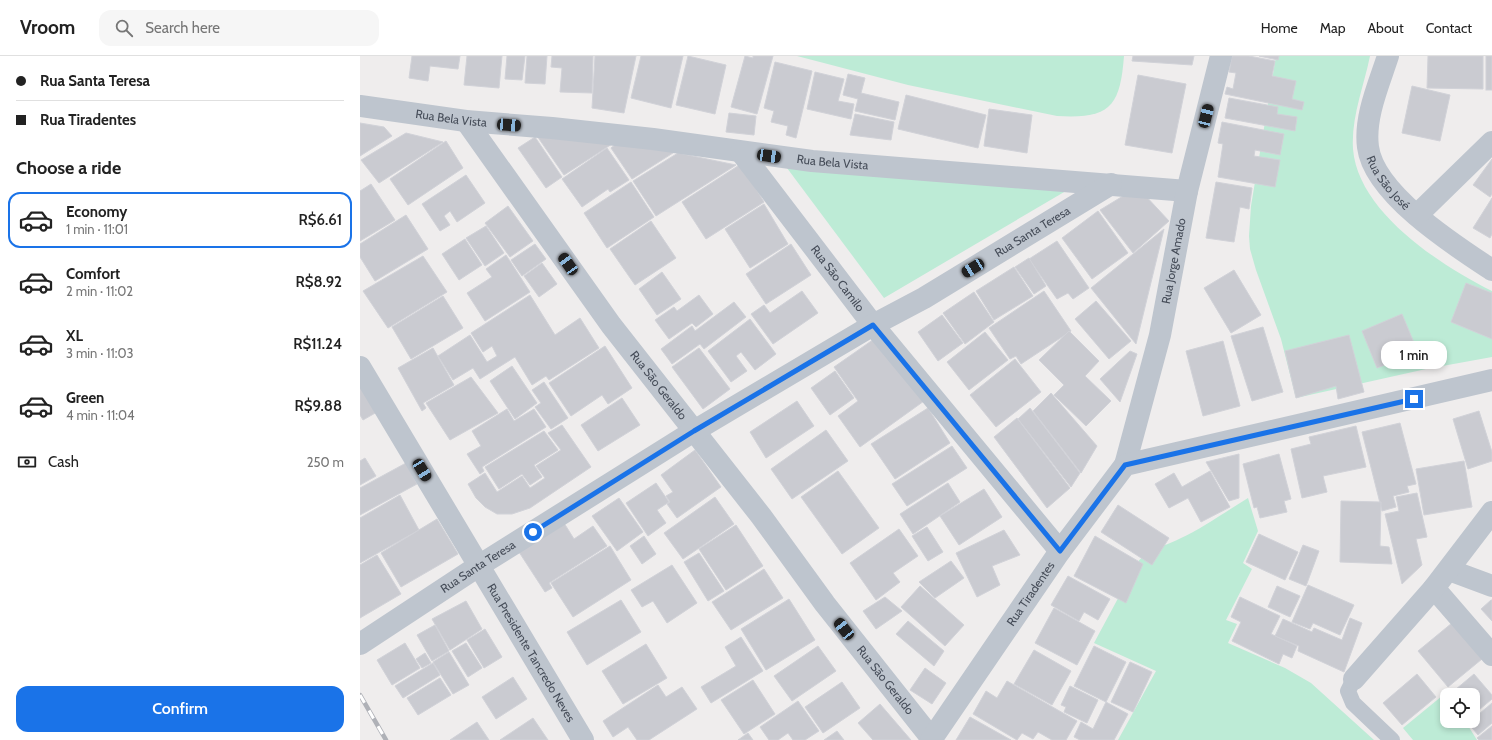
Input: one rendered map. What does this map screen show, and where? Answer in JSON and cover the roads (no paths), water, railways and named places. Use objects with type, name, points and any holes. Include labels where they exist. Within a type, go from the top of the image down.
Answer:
[{"type":"street","name":"Rua Jorge Amado","points":[[1125,465],[1160,335],[1187,191],[1221,56]]},
{"type":"street","name":"Rua São José","points":[[1388,56],[1368,127],[1368,147],[1373,166],[1385,184],[1405,206],[1461,250],[1492,270]]},
{"type":"street","name":"Rua Bela Vista","points":[[361,105],[466,121],[552,128],[812,162],[1187,191]]},
{"type":"street","name":"Rua São Geraldo","points":[[466,121],[611,325],[761,516],[825,604],[932,740]]},
{"type":"street","points":[[1417,215],[1492,142]]},
{"type":"street","name":"Rua São Camilo","points":[[741,152],[873,325],[1060,551]]},
{"type":"street","name":"Rua Santa Teresa","points":[[360,644],[480,565],[694,431],[873,325],[924,298],[1111,184]]},
{"type":"street","name":"Rua Presidente Tancredo Neves","points":[[360,367],[480,565],[583,740]]},
{"type":"street","points":[[1125,465],[1492,380]]},
{"type":"street","name":"Rua Tiradentes","points":[[932,740],[1060,551],[1125,465]]},
{"type":"street","points":[[1354,679],[1449,570],[1492,512]]},
{"type":"street","points":[[1449,570],[1492,586]]},
{"type":"street","points":[[1434,588],[1492,655]]},
{"type":"lane","points":[[1354,679],[1348,692],[1351,701],[1392,740]]},
{"type":"railway","points":[[360,695],[386,740]]}]
